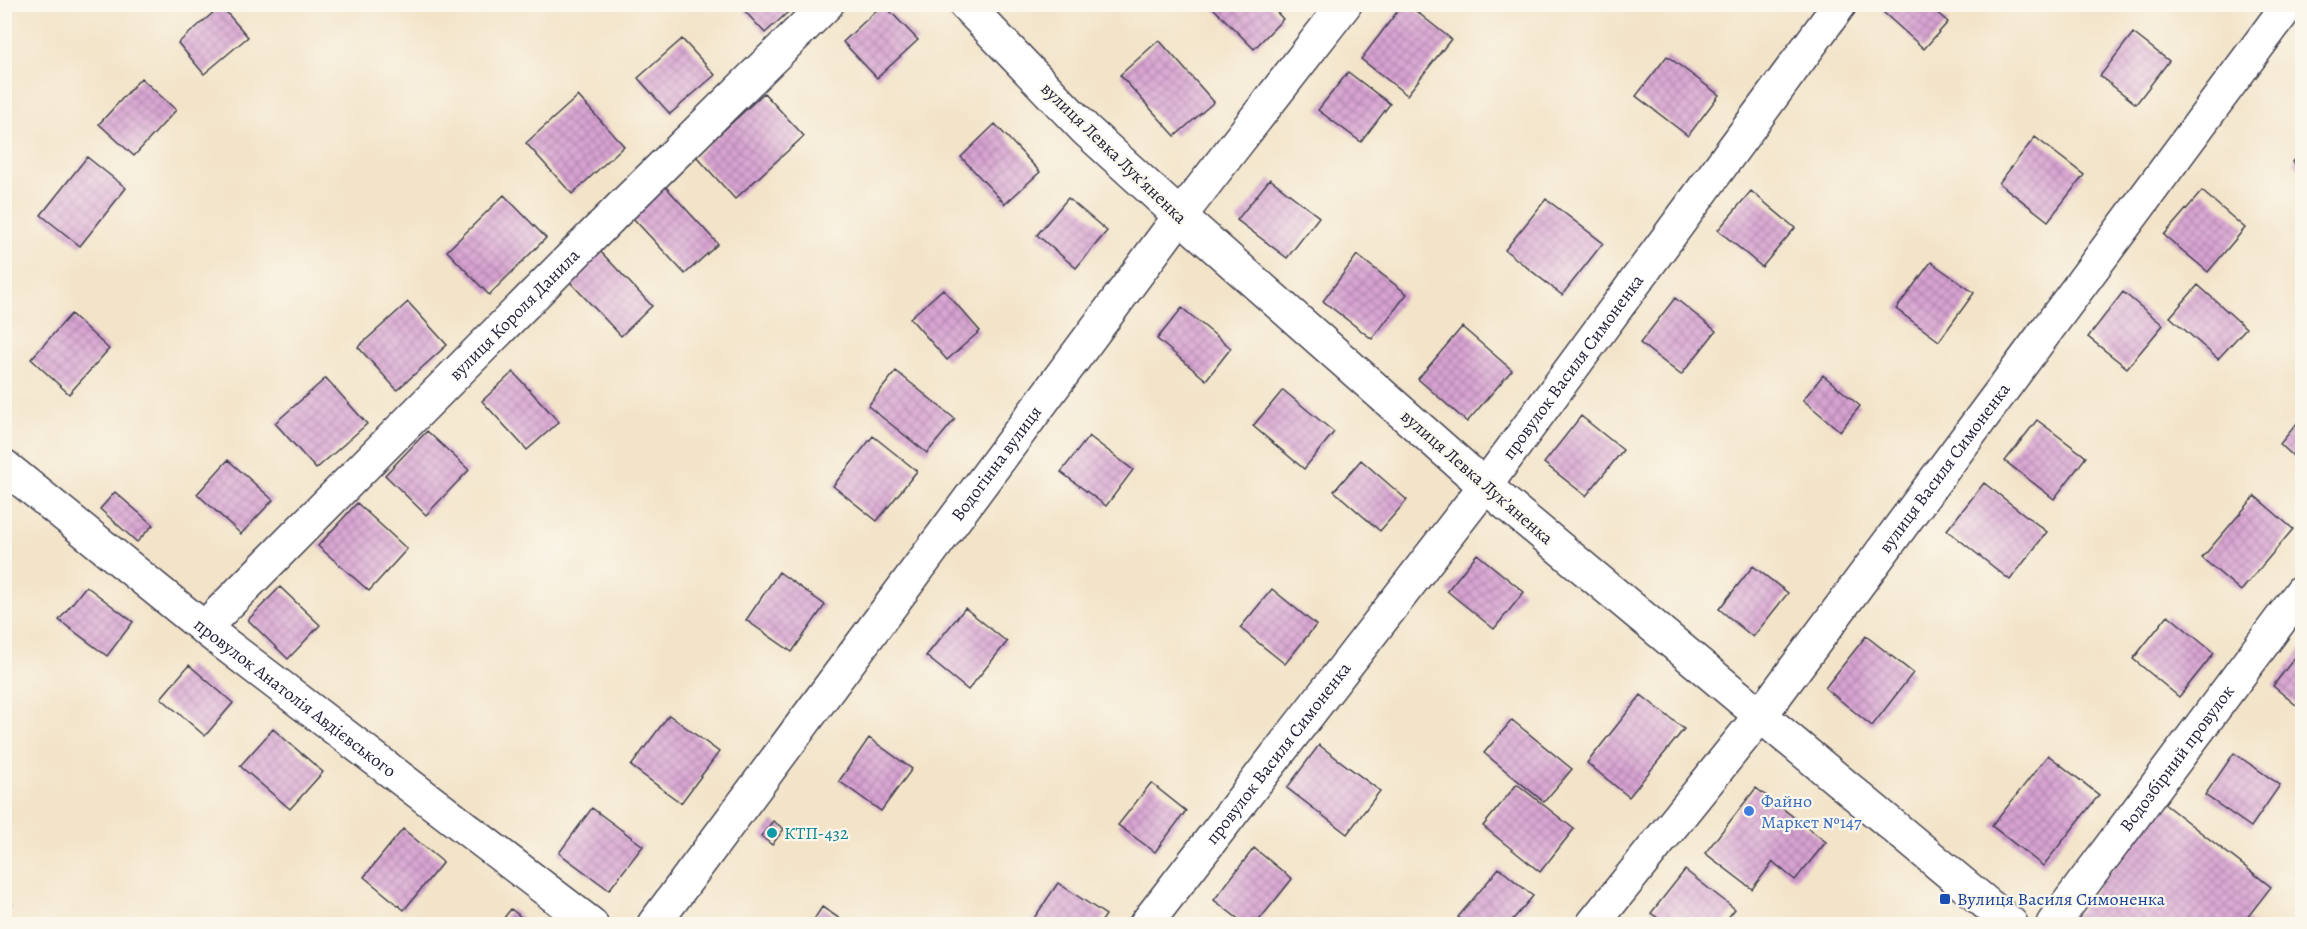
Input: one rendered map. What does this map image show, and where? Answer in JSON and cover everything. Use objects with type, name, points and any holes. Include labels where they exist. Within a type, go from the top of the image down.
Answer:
[{"type":"street","name":"вулиця Короля Данила","points":[[204,628],[827,4]]},
{"type":"street","name":"вулиця Левка Лукʼяненка","points":[[965,4],[1086,130],[1485,486],[2011,924]]},
{"type":"street","name":"Водогінна вулиця","points":[[654,924],[1180,216],[1345,4]]},
{"type":"street","name":"провулок Василя Симоненка","points":[[1146,924],[1485,486],[1840,4]]},
{"type":"street","name":"вулиця Василя Симоненка","points":[[1593,924],[1760,716],[2289,4]]},
{"type":"street","name":"провулок Анатолія Авдієвського","points":[[4,466],[204,628],[591,924]]},
{"type":"street","name":"Водозбірний провулок","points":[[2053,924],[2302,591]]},
{"type":"building","points":[[743,4],[797,4],[765,33],[741,7]]},
{"type":"building","points":[[883,4],[918,40],[877,78],[843,42]]},
{"type":"building","points":[[1209,4],[1269,4],[1283,19],[1254,49]]},
{"type":"building","points":[[1403,4],[1407,4],[1451,39],[1407,95],[1361,59]]},
{"type":"building","points":[[1889,4],[1927,4],[1948,22],[1924,49],[1883,12]]},
{"type":"building","points":[[221,6],[248,37],[204,74],[178,43]]},
{"type":"building","points":[[2133,33],[2169,61],[2136,104],[2100,76]]},
{"type":"building","points":[[682,39],[715,75],[670,114],[638,78]]},
{"type":"building","points":[[1159,40],[1214,102],[1175,136],[1120,75]]},
{"type":"building","points":[[1667,56],[1719,95],[1688,136],[1636,96]]},
{"type":"building","points":[[1348,72],[1390,104],[1361,142],[1318,110]]},
{"type":"building","points":[[141,78],[176,110],[134,156],[99,124]]},
{"type":"building","points":[[764,93],[804,136],[735,199],[696,156]]},
{"type":"building","points":[[578,96],[624,146],[572,194],[526,143]]},
{"type":"building","points":[[995,124],[1040,172],[1005,204],[961,157]]},
{"type":"building","points":[[2035,137],[2084,175],[2048,221],[1999,183]]},
{"type":"building","points":[[2302,151],[2302,171],[2293,162]]},
{"type":"building","points":[[87,157],[126,188],[80,246],[41,215]]},
{"type":"building","points":[[1270,179],[1319,217],[1287,258],[1237,220]]},
{"type":"building","points":[[664,185],[718,244],[685,274],[631,216]]},
{"type":"building","points":[[1751,191],[1795,228],[1762,267],[1718,230]]},
{"type":"building","points":[[2202,191],[2245,228],[2208,272],[2164,235]]},
{"type":"building","points":[[504,195],[546,238],[489,295],[447,251]]},
{"type":"building","points":[[1068,198],[1107,231],[1076,268],[1037,235]]},
{"type":"building","points":[[1546,199],[1603,243],[1562,295],[1505,250]]},
{"type":"building","points":[[600,251],[652,306],[621,336],[569,281]]},
{"type":"building","points":[[1357,255],[1407,294],[1372,339],[1323,301]]},
{"type":"building","points":[[1931,262],[1974,293],[1939,341],[1896,309]]},
{"type":"building","points":[[2198,285],[2246,328],[2218,359],[2170,317]]},
{"type":"building","points":[[943,289],[980,331],[947,360],[910,318]]},
{"type":"building","points":[[2123,292],[2163,325],[2127,368],[2088,337]]},
{"type":"building","points":[[1675,298],[1716,331],[1681,375],[1640,343]]},
{"type":"building","points":[[408,302],[447,345],[397,390],[358,347]]},
{"type":"building","points":[[1182,308],[1231,348],[1206,380],[1157,339]]},
{"type":"building","points":[[71,314],[109,349],[69,394],[31,359]]},
{"type":"building","points":[[1462,327],[1512,370],[1467,422],[1418,379]]},
{"type":"building","points":[[896,371],[955,419],[927,453],[868,406]]},
{"type":"building","points":[[513,372],[559,422],[527,450],[482,401]]},
{"type":"building","points":[[1823,375],[1860,406],[1840,431],[1803,400]]},
{"type":"building","points":[[326,378],[367,424],[316,469],[275,423]]},
{"type":"building","points":[[1283,390],[1334,432],[1304,469],[1253,426]]},
{"type":"building","points":[[1581,416],[1623,450],[1586,496],[1544,463]]},
{"type":"building","points":[[2302,417],[2302,464],[2280,444]]},
{"type":"building","points":[[2037,420],[2086,457],[2054,499],[2005,461]]},
{"type":"building","points":[[427,431],[469,470],[426,515],[385,475]]},
{"type":"building","points":[[873,436],[917,471],[877,521],[833,486]]},
{"type":"building","points":[[1089,436],[1133,470],[1106,506],[1061,472]]},
{"type":"building","points":[[228,460],[273,500],[241,534],[197,494]]},
{"type":"building","points":[[1361,460],[1407,500],[1380,531],[1334,491]]},
{"type":"building","points":[[1984,483],[2047,532],[2010,580],[1947,530]]},
{"type":"building","points":[[115,492],[153,525],[137,542],[100,509]]},
{"type":"building","points":[[2255,496],[2293,529],[2241,591],[2202,558]]},
{"type":"building","points":[[357,503],[407,549],[369,591],[318,546]]},
{"type":"building","points":[[1477,554],[1524,592],[1494,629],[1447,591]]},
{"type":"building","points":[[1753,566],[1788,593],[1753,637],[1719,609]]},
{"type":"building","points":[[779,572],[825,605],[792,652],[746,620]]},
{"type":"building","points":[[86,586],[133,622],[107,656],[59,620]]},
{"type":"building","points":[[280,587],[320,625],[288,659],[248,620]]},
{"type":"building","points":[[1272,589],[1316,625],[1285,664],[1240,628]]},
{"type":"building","points":[[965,608],[1007,642],[968,690],[926,656]]},
{"type":"building","points":[[2168,615],[2214,653],[2179,697],[2133,659]]},
{"type":"building","points":[[1866,636],[1913,673],[1872,726],[1825,688]]},
{"type":"building","points":[[2302,648],[2302,710],[2273,686]]},
{"type":"building","points":[[189,665],[233,703],[205,736],[161,698]]},
{"type":"building","points":[[1641,695],[1684,729],[1629,797],[1587,763]]},
{"type":"building","points":[[669,715],[719,752],[681,803],[631,766]]},
{"type":"building","points":[[1512,720],[1572,769],[1544,802],[1484,753]]},
{"type":"building","points":[[273,729],[323,772],[290,809],[240,766]]},
{"type":"building","points":[[869,738],[912,769],[881,811],[839,781]]},
{"type":"building","points":[[1319,745],[1380,791],[1347,834],[1287,788]]},
{"type":"building","points":[[2234,753],[2280,785],[2251,827],[2205,795]]},
{"type":"building","points":[[2048,755],[2099,795],[2043,866],[1992,826]]},
{"type":"building","points":[[1151,783],[1186,811],[1155,852],[1118,825]]},
{"type":"building","points":[[1517,784],[1574,829],[1540,872],[1483,826]]},
{"type":"building","points":[[1756,788],[1826,842],[1795,880],[1773,862],[1752,889],[1705,853]]},
{"type":"building","points":[[2163,803],[2271,887],[2246,919],[2254,924],[2075,924],[2071,921]]},
{"type":"building","points":[[592,808],[643,846],[609,890],[559,853]]},
{"type":"building","name":"КТП-432","points":[[773,821],[784,829],[772,845],[761,836]]},
{"type":"building","points":[[403,829],[443,862],[404,910],[364,877]]},
{"type":"building","points":[[1254,848],[1292,879],[1256,924],[1245,924],[1214,900]]},
{"type":"building","points":[[1499,868],[1533,896],[1509,924],[1468,924],[1458,917]]},
{"type":"building","points":[[1685,870],[1735,909],[1723,924],[1666,924],[1651,913]]},
{"type":"building","points":[[1058,883],[1106,915],[1100,924],[1030,924]]},
{"type":"building","points":[[4,901],[11,906],[4,915]]},
{"type":"building","points":[[822,907],[848,924],[811,924]]},
{"type":"building","points":[[511,909],[530,924],[499,924]]},
{"type":"place","name":"Файно Маркет №147","points":[[1749,811]]},
{"type":"place","name":"КТП-432","points":[[772,833]]},
{"type":"place","name":"Вулиця Василя Симоненка","points":[[1945,899]]}]
